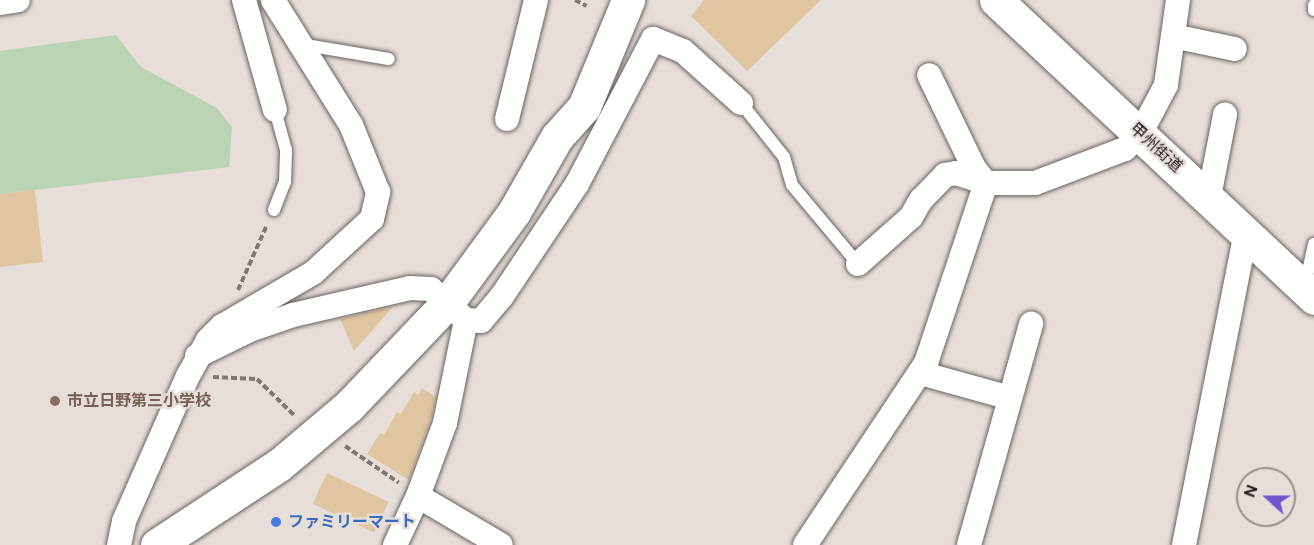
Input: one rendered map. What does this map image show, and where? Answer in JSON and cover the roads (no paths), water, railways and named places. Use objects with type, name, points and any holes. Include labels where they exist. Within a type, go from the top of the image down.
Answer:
[{"type":"street","points":[[0,3],[18,0]]},
{"type":"street","points":[[244,0],[275,110]]},
{"type":"street","points":[[119,545],[124,521],[193,366],[222,326],[313,273],[372,219],[378,192],[356,136],[273,0]]},
{"type":"street","points":[[507,119],[536,0]]},
{"type":"street","points":[[157,545],[279,465],[457,311],[557,136],[584,107],[628,0]]},
{"type":"street","name":"甲州街道","points":[[996,0],[1209,197],[1245,236],[1309,293]]},
{"type":"street","points":[[858,264],[910,217],[921,200],[945,175],[956,173],[986,183],[1035,183],[1125,149],[1140,134],[1166,85],[1178,0]]},
{"type":"street","points":[[557,136],[566,93],[596,3]]},
{"type":"street","points":[[1173,36],[1235,49]]},
{"type":"street","points":[[193,366],[250,330],[293,315],[410,288],[431,289],[457,311],[481,321],[546,232],[601,142],[653,39],[683,51],[741,103]]},
{"type":"street","points":[[929,75],[975,168],[986,183]]},
{"type":"street","points":[[1209,197],[1226,115]]},
{"type":"street","points":[[805,545],[926,363],[986,183]]},
{"type":"street","points":[[1184,545],[1245,236]]},
{"type":"street","points":[[395,545],[418,496],[445,423],[457,311]]},
{"type":"street","points":[[969,545],[1031,324]]},
{"type":"street","points":[[920,373],[1010,398]]},
{"type":"street","points":[[418,496],[501,545]]},
{"type":"lane","points":[[1314,5],[1314,10]]},
{"type":"lane","points":[[299,44],[389,59]]},
{"type":"lane","points":[[741,103],[784,157],[792,186],[858,264]]},
{"type":"lane","points":[[274,210],[285,182],[286,150],[275,110]]},
{"type":"lane","points":[[1309,293],[1314,244]]},
{"type":"place","name":"市立日野第三小学校","points":[[55,401]]},
{"type":"place","name":"ファミリーマート","points":[[276,522]]}]
